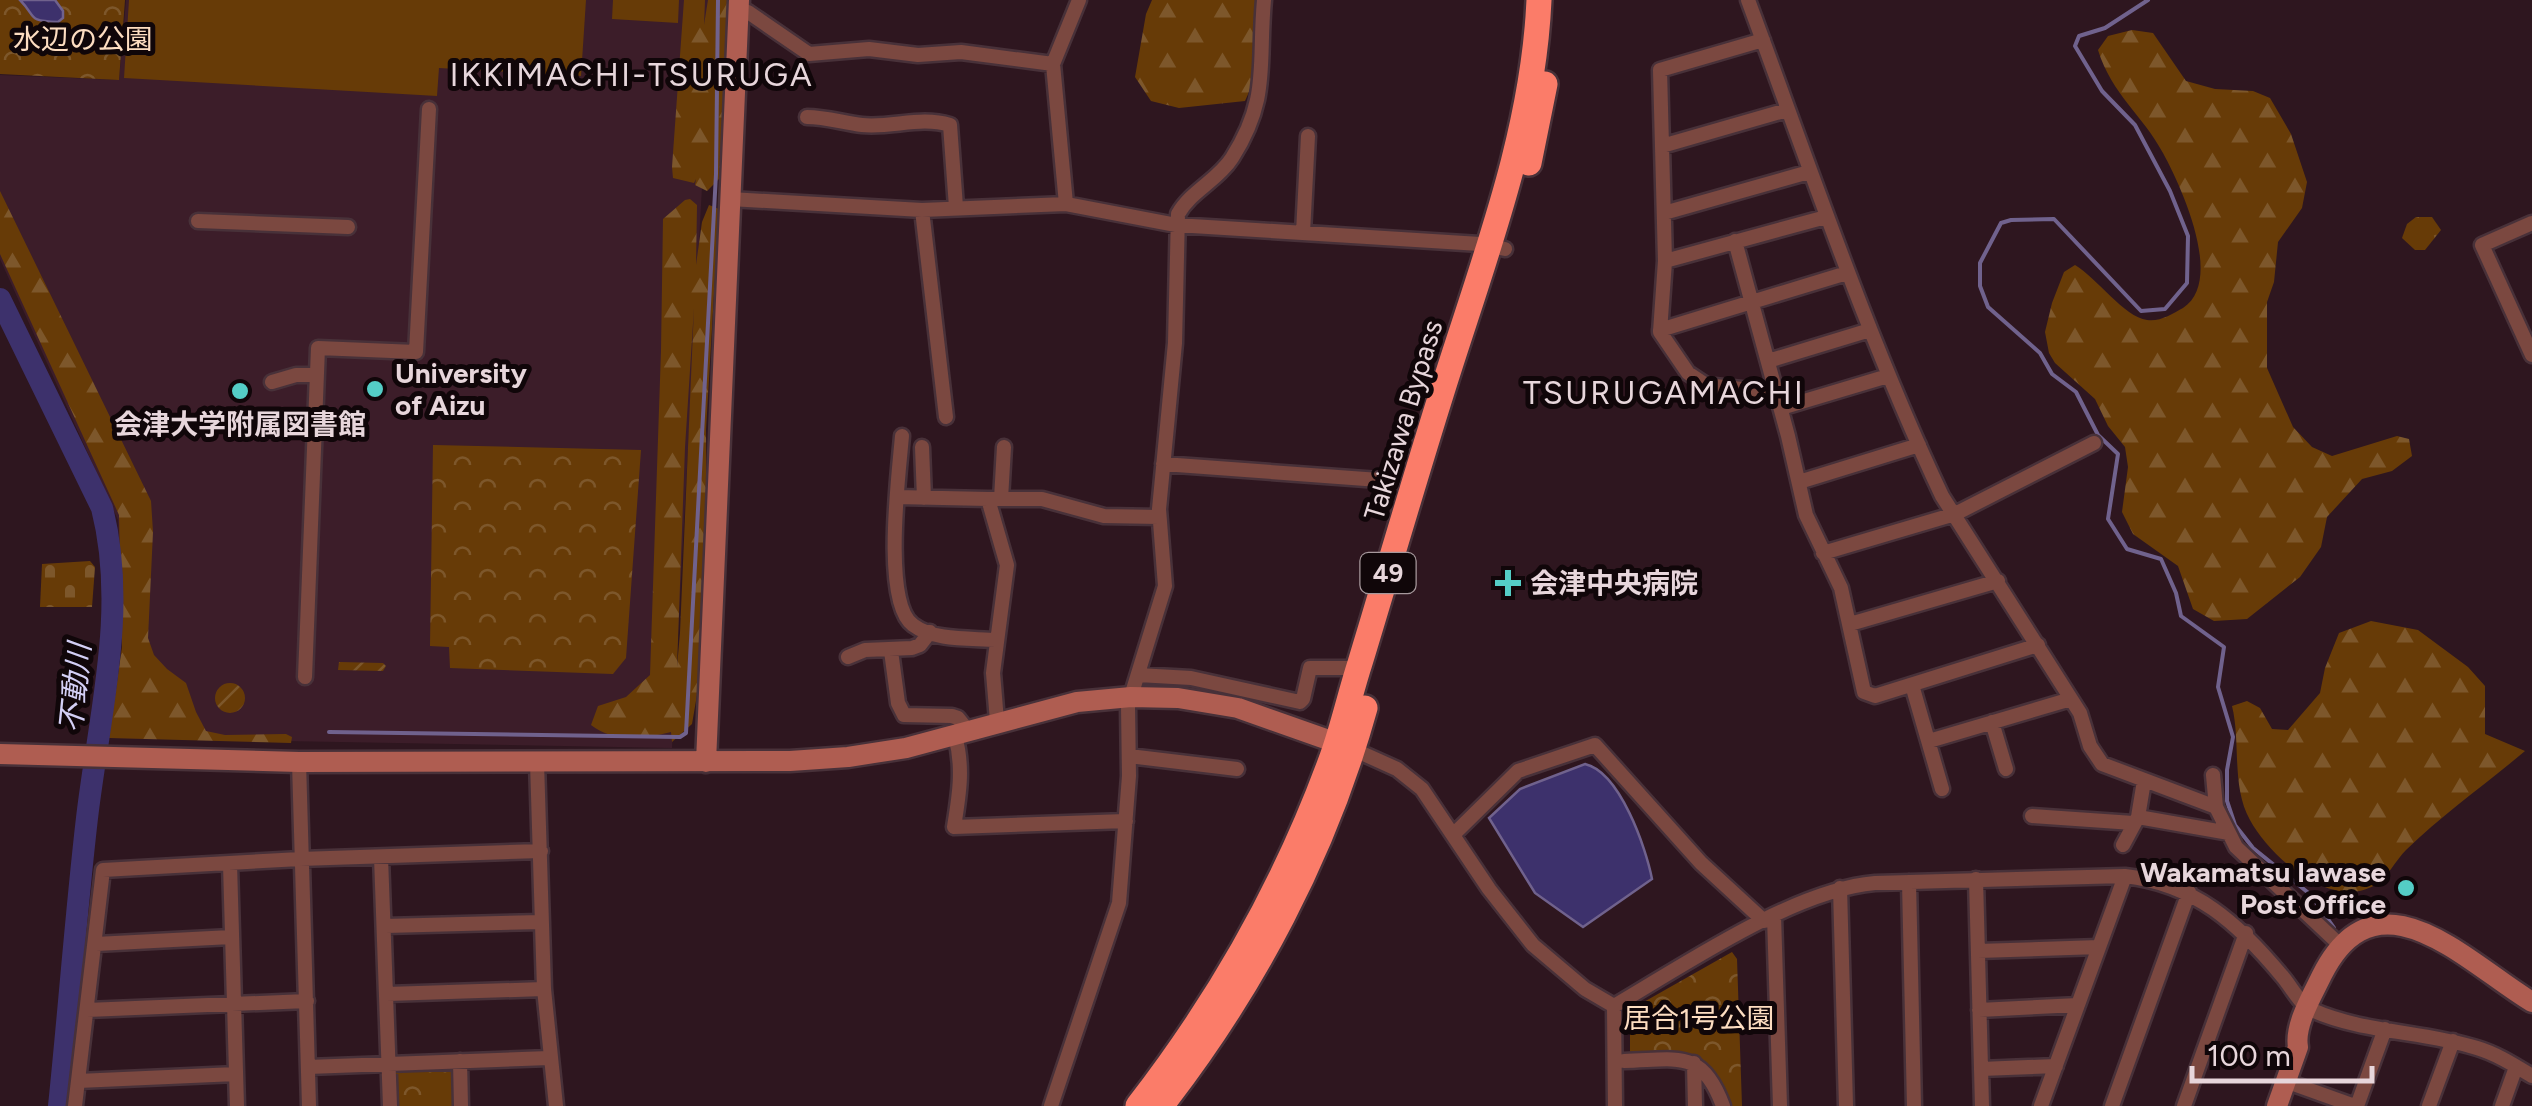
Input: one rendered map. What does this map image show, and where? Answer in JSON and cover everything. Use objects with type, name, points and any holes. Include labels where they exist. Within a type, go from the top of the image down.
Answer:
[{"type":"highway","name":"Takizawa Bypass","points":[[1138,1106],[1202,1020],[1233,969],[1345,746],[1358,668],[1445,380],[1498,247],[1531,83],[1539,0]]},
{"type":"highway","name":"Takizawa Bypass","points":[[1162,1106],[1210,1042],[1290,902],[1419,520],[1498,247],[1540,120],[1556,0]]},
{"type":"street","points":[[1066,204],[1053,64],[1079,0]]},
{"type":"street","points":[[1051,1106],[1118,903],[1126,822],[1130,697],[1165,586],[1159,517],[1176,343],[1176,225],[1181,208],[1232,158],[1258,104],[1263,71],[1264,0]]},
{"type":"street","points":[[1748,0],[1847,272],[1942,496],[2071,699],[2084,722],[2090,746],[2102,764],[2216,807]]},
{"type":"street","points":[[738,5],[809,54],[869,49],[918,55],[961,52],[1053,64]]},
{"type":"street","points":[[706,762],[738,5]]},
{"type":"street","points":[[1763,40],[1660,70],[1665,261],[1660,330],[1696,380],[1779,400],[1888,376]]},
{"type":"street","points":[[305,678],[318,348],[416,352],[429,109]]},
{"type":"street","points":[[1662,146],[1787,110]]},
{"type":"street","points":[[807,117],[860,125],[925,120],[950,125],[956,208]]},
{"type":"street","points":[[1303,233],[1308,136]]},
{"type":"street","points":[[1664,213],[1810,172]]},
{"type":"street","points":[[730,199],[922,210],[1066,204],[1176,225],[1498,247]]},
{"type":"street","points":[[922,210],[946,417]]},
{"type":"street","points":[[1665,261],[1826,217]]},
{"type":"street","points":[[198,221],[348,227]]},
{"type":"street","points":[[2532,224],[2482,245],[2532,355]]},
{"type":"street","points":[[1736,241],[1806,515],[1840,588],[1864,692],[1875,696],[2038,646]]},
{"type":"street","points":[[1660,330],[1847,272]]},
{"type":"street","points":[[1768,360],[1870,330]]},
{"type":"street","points":[[272,382],[296,375],[316,375]]},
{"type":"street","points":[[902,436],[893,534],[902,607],[913,626],[930,632],[996,640]]},
{"type":"street","points":[[1823,553],[1955,514],[2094,443]]},
{"type":"street","points":[[1799,482],[1919,445]]},
{"type":"street","points":[[998,721],[993,696],[996,640],[1007,564],[994,499],[1004,446]]},
{"type":"street","points":[[922,447],[924,498]]},
{"type":"street","points":[[1163,464],[1379,480]]},
{"type":"street","points":[[897,497],[1042,499],[1104,516],[1159,517]]},
{"type":"street","points":[[1850,624],[1998,580]]},
{"type":"street","points":[[848,657],[865,650],[891,651],[920,645],[930,632]]},
{"type":"street","points":[[891,651],[898,702],[904,715],[958,718],[962,734],[954,826],[1126,822]]},
{"type":"street","points":[[1138,675],[1191,678],[1300,702],[1310,668],[1358,668]]},
{"type":"street","points":[[1912,685],[1942,789]]},
{"type":"street","points":[[0,754],[299,762],[848,758],[962,734],[1077,702],[1178,698],[1238,708],[1345,746],[1396,769],[1422,789],[1489,889],[1533,945],[1585,990],[1614,1006]]},
{"type":"street","points":[[1929,740],[2071,699]]},
{"type":"street","points":[[1992,722],[2006,769]]},
{"type":"street","points":[[1454,834],[1518,771],[1595,745],[1701,862],[1769,918],[1780,1106]]},
{"type":"street","points":[[1129,756],[1237,769]]},
{"type":"street","points":[[299,762],[308,1106]]},
{"type":"street","points":[[537,762],[544,990],[556,1106]]},
{"type":"street","points":[[2214,775],[2216,807],[2236,847],[2340,945]]},
{"type":"street","points":[[2123,845],[2135,820],[2144,781]]},
{"type":"street","points":[[2032,816],[2135,820],[2229,834]]},
{"type":"street","points":[[75,1106],[103,870],[541,851]]},
{"type":"street","points":[[381,856],[390,1106]]},
{"type":"street","points":[[230,864],[238,1106]]},
{"type":"street","points":[[1614,1006],[1769,918],[1840,888],[1875,882],[2125,876],[2189,892],[2219,910],[2246,933],[2307,1009],[2452,1041],[2498,1056],[2532,1076]]},
{"type":"street","points":[[2041,1106],[2125,876]]},
{"type":"street","points":[[1976,880],[1982,1106]]},
{"type":"street","points":[[1909,882],[1914,1106]]},
{"type":"street","points":[[1840,888],[1846,1106]]},
{"type":"street","points":[[2112,1106],[2189,892]]},
{"type":"street","points":[[385,926],[542,922]]},
{"type":"street","points":[[2277,1106],[2307,1009],[2340,945],[2357,933],[2380,926],[2420,929],[2532,1002]]},
{"type":"street","points":[[2184,1106],[2246,933]]},
{"type":"street","points":[[96,944],[232,937]]},
{"type":"street","points":[[1978,951],[2099,947]]},
{"type":"street","points":[[387,994],[544,990]]},
{"type":"street","points":[[86,1010],[307,1002]]},
{"type":"street","points":[[1979,1010],[2078,1005]]},
{"type":"street","points":[[1614,1006],[1615,1106]]},
{"type":"street","points":[[2285,1081],[2356,1106],[2385,1029]]},
{"type":"street","points":[[2264,1106],[2286,1041],[2296,1037]]},
{"type":"street","points":[[2430,1106],[2452,1041]]},
{"type":"street","points":[[308,1066],[549,1058]]},
{"type":"street","points":[[460,1061],[461,1106]]},
{"type":"street","points":[[1624,1061],[1694,1063],[1714,1082],[1723,1106]]},
{"type":"street","points":[[1694,1063],[1695,1106]]},
{"type":"street","points":[[1981,1069],[2056,1066]]},
{"type":"street","points":[[2502,1106],[2516,1067]]},
{"type":"street","points":[[78,1081],[236,1074]]},
{"type":"shaded area","points":[[20,0],[55,0],[63,18],[58,22],[36,19]]},
{"type":"shaded area","name":"University of Aizu","points":[[126,0],[712,0],[672,748],[109,738],[124,648],[118,520],[0,259],[0,75],[119,80]]},
{"type":"shaded area","points":[[1585,764],[1598,770],[1620,796],[1644,849],[1652,879],[1583,927],[1535,893],[1489,818],[1520,789]]},
{"type":"green space","name":"水辺の公園","points":[[0,0],[125,0],[119,80],[0,74]]},
{"type":"green space","points":[[129,0],[586,0],[581,76],[439,68],[437,96],[124,78]]},
{"type":"green space","points":[[613,0],[679,0],[678,23],[612,19]]},
{"type":"green space","points":[[684,0],[705,0],[704,25],[708,0],[728,0],[727,151],[719,179],[707,191],[695,185],[696,179],[694,183],[673,178]]},
{"type":"green space","points":[[1152,0],[1258,0],[1256,64],[1245,101],[1179,108],[1151,101],[1135,77]]},
{"type":"green space","points":[[2132,30],[2153,33],[2186,81],[2215,89],[2253,91],[2270,98],[2291,134],[2307,182],[2302,208],[2278,242],[2274,282],[2267,302],[2267,368],[2293,427],[2312,447],[2332,456],[2397,436],[2409,439],[2412,456],[2392,471],[2362,479],[2327,517],[2321,547],[2300,577],[2247,619],[2214,621],[2193,609],[2178,566],[2133,534],[2122,512],[2128,467],[2125,447],[2108,426],[2095,399],[2049,353],[2045,332],[2052,303],[2064,272],[2075,265],[2129,312],[2147,320],[2161,319],[2183,308],[2195,295],[2200,277],[2196,233],[2180,187],[2155,139],[2111,80],[2098,50],[2108,36]]},
{"type":"green space","points":[[0,191],[151,501],[148,638],[154,655],[186,683],[206,731],[225,735],[286,734],[292,737],[291,743],[109,738],[122,647],[119,515],[0,254]]},
{"type":"green space","points":[[685,200],[697,205],[696,265],[702,222],[709,205],[719,209],[706,430],[707,540],[698,689],[692,724],[672,742],[671,732],[630,738],[609,735],[591,725],[598,706],[626,697],[650,675],[663,219]],"holes":[[[694,308],[680,633],[677,667]]]},
{"type":"green space","points":[[2416,217],[2432,217],[2441,230],[2425,250],[2415,250],[2402,238],[2407,224]]},
{"type":"green space","points":[[433,445],[641,450],[626,658],[613,674],[450,668],[449,647],[430,646]]},
{"type":"green space","points":[[90,561],[95,567],[92,607],[40,607],[42,564]]},
{"type":"green space","points":[[2371,621],[2418,630],[2468,667],[2485,686],[2485,734],[2525,751],[2420,837],[2379,882],[2358,891],[2340,891],[2321,886],[2287,864],[2250,820],[2240,793],[2232,706],[2247,701],[2260,708],[2272,729],[2288,730],[2320,693],[2339,633]]},
{"type":"green space","points":[[339,662],[386,666],[383,671],[338,670]]},
{"type":"green space","points":[[230,683],[240,688],[245,698],[240,708],[230,713],[220,708],[215,698],[220,688]]},
{"type":"green space","name":"居合1号公園","points":[[1732,952],[1737,959],[1742,1106],[1725,1106],[1701,1065],[1630,1058],[1630,1020],[1642,1003]]},
{"type":"green space","points":[[457,1065],[458,1106],[393,1106],[393,1067]]},
{"type":"waterway","points":[[329,732],[680,737],[686,733],[716,174],[718,0]]},
{"type":"waterway","points":[[2148,0],[2105,28],[2079,36],[2075,46],[2102,91],[2135,125],[2170,191],[2188,236],[2187,283],[2165,309],[2141,311],[2054,219],[2001,223],[1980,263],[1980,286],[1988,307],[2040,353],[2052,374],[2076,392],[2098,435],[2118,454],[2108,519],[2127,549],[2161,559],[2181,616],[2224,647],[2218,687],[2233,737],[2227,801],[2235,825],[2253,848],[2311,895],[2334,928]]},
{"type":"waterway","name":"不動川","points":[[0,299],[102,508],[112,585],[109,663],[87,818],[59,1106]]},
{"type":"place","name":"University of Aizu","points":[[375,389]]},
{"type":"place","name":"会津大学附属図書館","points":[[240,391]]},
{"type":"place","name":"会津中央病院","points":[[1508,583]]},
{"type":"place","name":"Wakamatsu Iawase Post Office","points":[[2406,888]]},
{"type":"district","name":"IKKIMACHI-TSURUGA","points":[[632,75]]},
{"type":"district","name":"TSURUGAMACHI","points":[[1664,393]]}]
